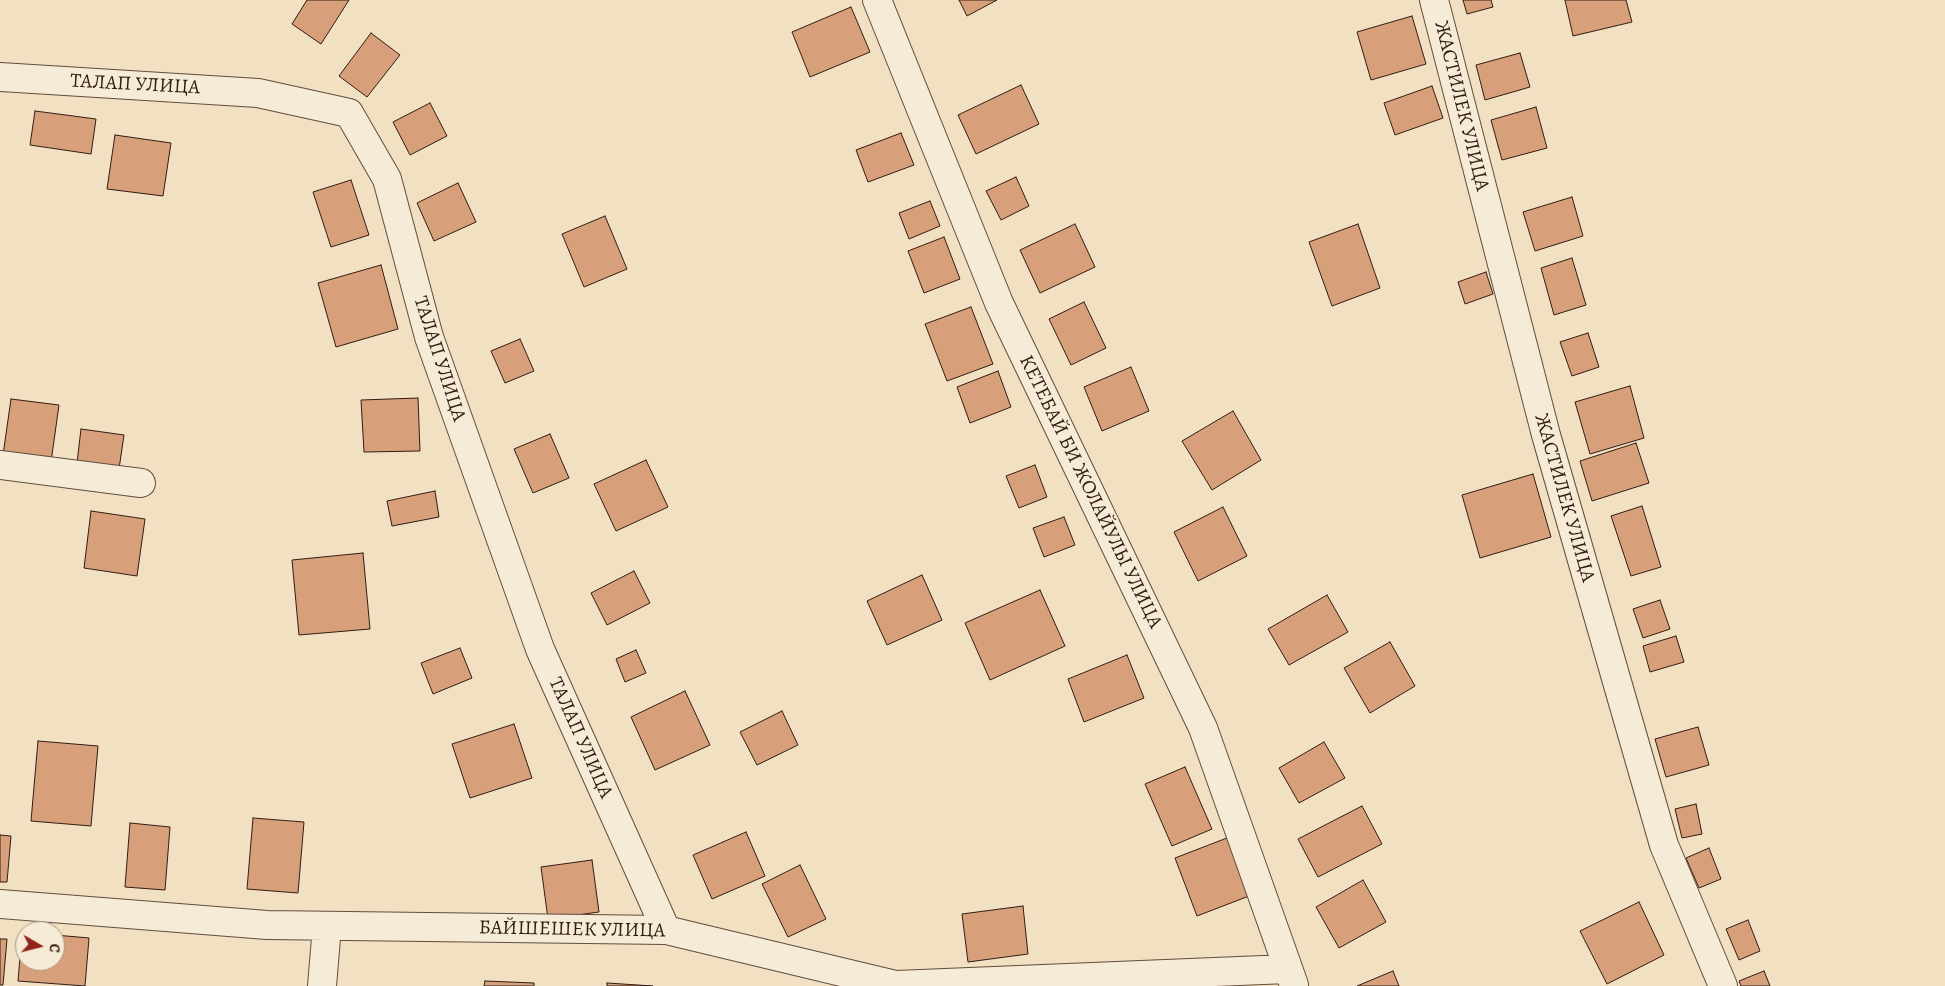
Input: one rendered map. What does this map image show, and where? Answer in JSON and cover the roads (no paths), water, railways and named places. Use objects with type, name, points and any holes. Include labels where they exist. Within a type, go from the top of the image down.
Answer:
[{"type":"street","name":"КЕТЕБАЙ БИ ЖОЛАЙУЛЫ УЛИЦА","points":[[877,0],[999,303],[1203,728],[1291,978]]},
{"type":"street","name":"ЖАСТИЛЕК УЛИЦА","points":[[1434,0],[1546,435],[1664,846],[1723,986]]},
{"type":"street","name":"ТАЛАП УЛИЦА","points":[[0,77],[258,93],[349,113],[387,179],[429,337],[540,649],[666,930]]},
{"type":"street","points":[[0,465],[141,483]]},
{"type":"street","name":"БАЙШЕШЕК УЛИЦА","points":[[0,904],[267,925],[666,930],[896,985],[1291,978]]},
{"type":"street","points":[[322,986],[327,926]]}]
